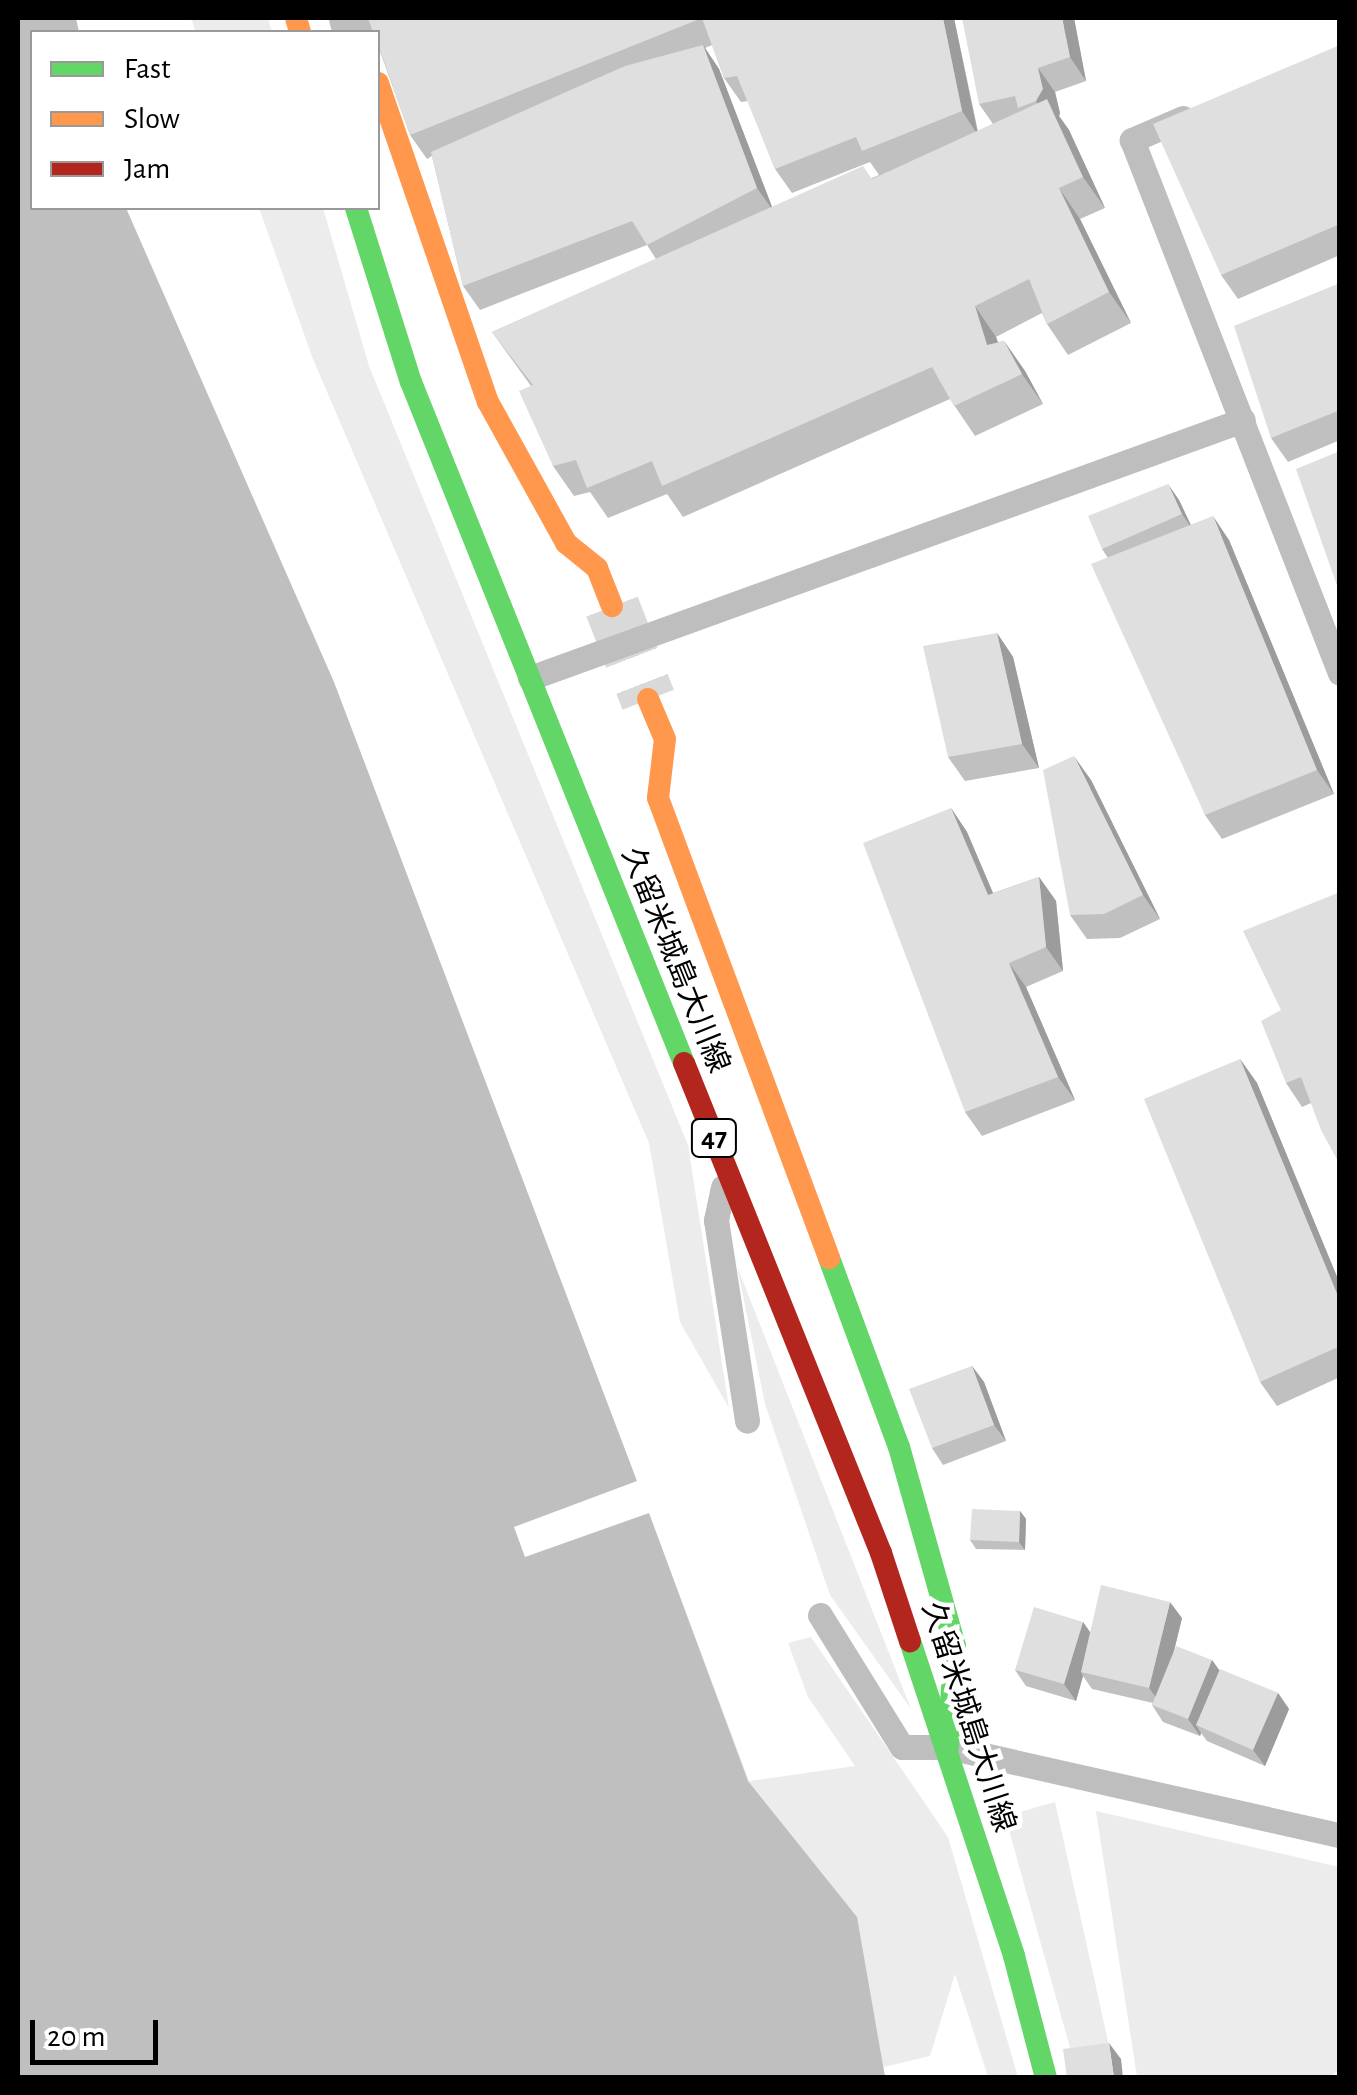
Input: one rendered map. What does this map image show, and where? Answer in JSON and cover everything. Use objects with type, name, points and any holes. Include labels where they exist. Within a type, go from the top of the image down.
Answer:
[{"type":"main road","points":[[380,89],[488,402],[566,544],[597,568],[612,606]]},
{"type":"main road","name":"久留米城島大川線","points":[[357,210],[411,382],[881,1552],[1014,1956],[1046,2078]]},
{"type":"main road","points":[[648,699],[665,738],[658,798],[899,1447],[955,1646],[948,1747]]},
{"type":"lane","points":[[1202,110],[1132,140],[1340,673]]},
{"type":"lane","points":[[530,678],[1243,420]]},
{"type":"lane","points":[[726,1168],[716,1220],[748,1421]]},
{"type":"lane","points":[[820,1614],[902,1747],[948,1747],[1340,1834]]},
{"type":"shaded area","points":[[18,18],[76,18],[79,30],[30,30],[30,210],[127,210],[334,682],[637,1481],[514,1527],[525,1557],[649,1513],[748,1781],[857,1917],[885,2077],[18,2077]]},
{"type":"shaded area","points":[[191,18],[268,18],[271,30],[195,30]]},
{"type":"shaded area","points":[[260,210],[324,210],[369,366],[688,1145],[729,1408],[680,1322],[649,1143],[313,359]]},
{"type":"shaded area","points":[[737,1266],[911,1709],[830,1595],[765,1404]]},
{"type":"shaded area","points":[[649,1513],[749,1781],[855,1766],[808,1697],[788,1643],[811,1637],[948,1837],[1018,2077],[988,2077],[955,1974],[930,2056],[884,2067],[885,2077],[787,2077]]},
{"type":"shaded area","points":[[1055,1802],[1110,2050],[1071,2051],[1005,1816]]},
{"type":"shaded area","points":[[1096,1811],[1339,1867],[1340,2068],[1331,2077],[1137,2077]]},
{"type":"building","points":[[368,18],[702,18],[410,135],[380,50],[380,30],[372,30]]},
{"type":"building","points":[[702,18],[943,18],[962,111],[862,151],[856,137],[775,169],[737,76],[724,78]]},
{"type":"building","points":[[962,18],[1062,18],[1070,57],[1038,68],[1043,89],[1036,101],[1018,108],[1015,96],[979,104]]},
{"type":"building","points":[[703,45],[757,188],[647,245],[632,221],[463,286],[431,152],[625,66]]},
{"type":"building","points":[[1340,45],[1340,224],[1221,275],[1153,124]]},
{"type":"building","points":[[1047,99],[1083,177],[1059,188],[1109,292],[1047,324],[1029,279],[975,306],[987,345],[1004,341],[1022,374],[954,406],[932,367],[662,486],[652,461],[587,488],[576,460],[553,466],[519,391],[533,385],[492,332],[863,166],[872,179]]},
{"type":"building","points":[[1340,283],[1340,410],[1271,438],[1234,326]]},
{"type":"building","points":[[1340,451],[1340,594],[1296,469]]},
{"type":"building","points":[[1168,484],[1182,514],[1102,549],[1088,516]]},
{"type":"building","points":[[1213,516],[1317,770],[1205,815],[1091,564]]},
{"type":"building","points":[[997,633],[1022,744],[948,757],[923,646]]},
{"type":"building","points":[[1074,756],[1143,895],[1104,914],[1070,915],[1043,770]]},
{"type":"building","points":[[951,808],[988,895],[1039,877],[1046,947],[1009,963],[1058,1077],[965,1112],[863,843]]},
{"type":"building","points":[[1340,892],[1340,1165],[1321,1130],[1301,1077],[1286,1083],[1261,1021],[1281,1010],[1243,931]]},
{"type":"building","points":[[1240,1059],[1340,1301],[1340,1346],[1260,1382],[1144,1099]]},
{"type":"building","points":[[972,1366],[994,1425],[932,1448],[909,1389]]},
{"type":"building","points":[[972,1509],[1020,1511],[1019,1542],[970,1540]]},
{"type":"building","points":[[1101,1585],[1170,1602],[1149,1688],[1081,1672]]},
{"type":"building","points":[[1034,1607],[1083,1622],[1064,1684],[1015,1670]]},
{"type":"building","points":[[1176,1646],[1212,1660],[1188,1719],[1152,1705]]},
{"type":"building","points":[[1220,1669],[1278,1693],[1253,1750],[1196,1725]]},
{"type":"building","points":[[1109,2043],[1114,2078],[1067,2078],[1063,2049]]},
{"type":"tunnel","points":[[612,606],[648,699]]},
{"type":"traffic: fast","points":[[357,210],[411,382],[684,1063]]},
{"type":"traffic: fast","points":[[829,1258],[899,1447],[955,1646],[948,1747]]},
{"type":"traffic: fast","points":[[910,1641],[1014,1956],[1046,2078]]},
{"type":"traffic: slow","points":[[296,18],[299,30]]},
{"type":"traffic: slow","points":[[380,89],[488,402],[566,543],[597,568],[612,606]]},
{"type":"traffic: slow","points":[[648,699],[665,739],[658,798],[829,1258]]},
{"type":"traffic: jam","points":[[684,1063],[881,1553],[910,1641]]}]
